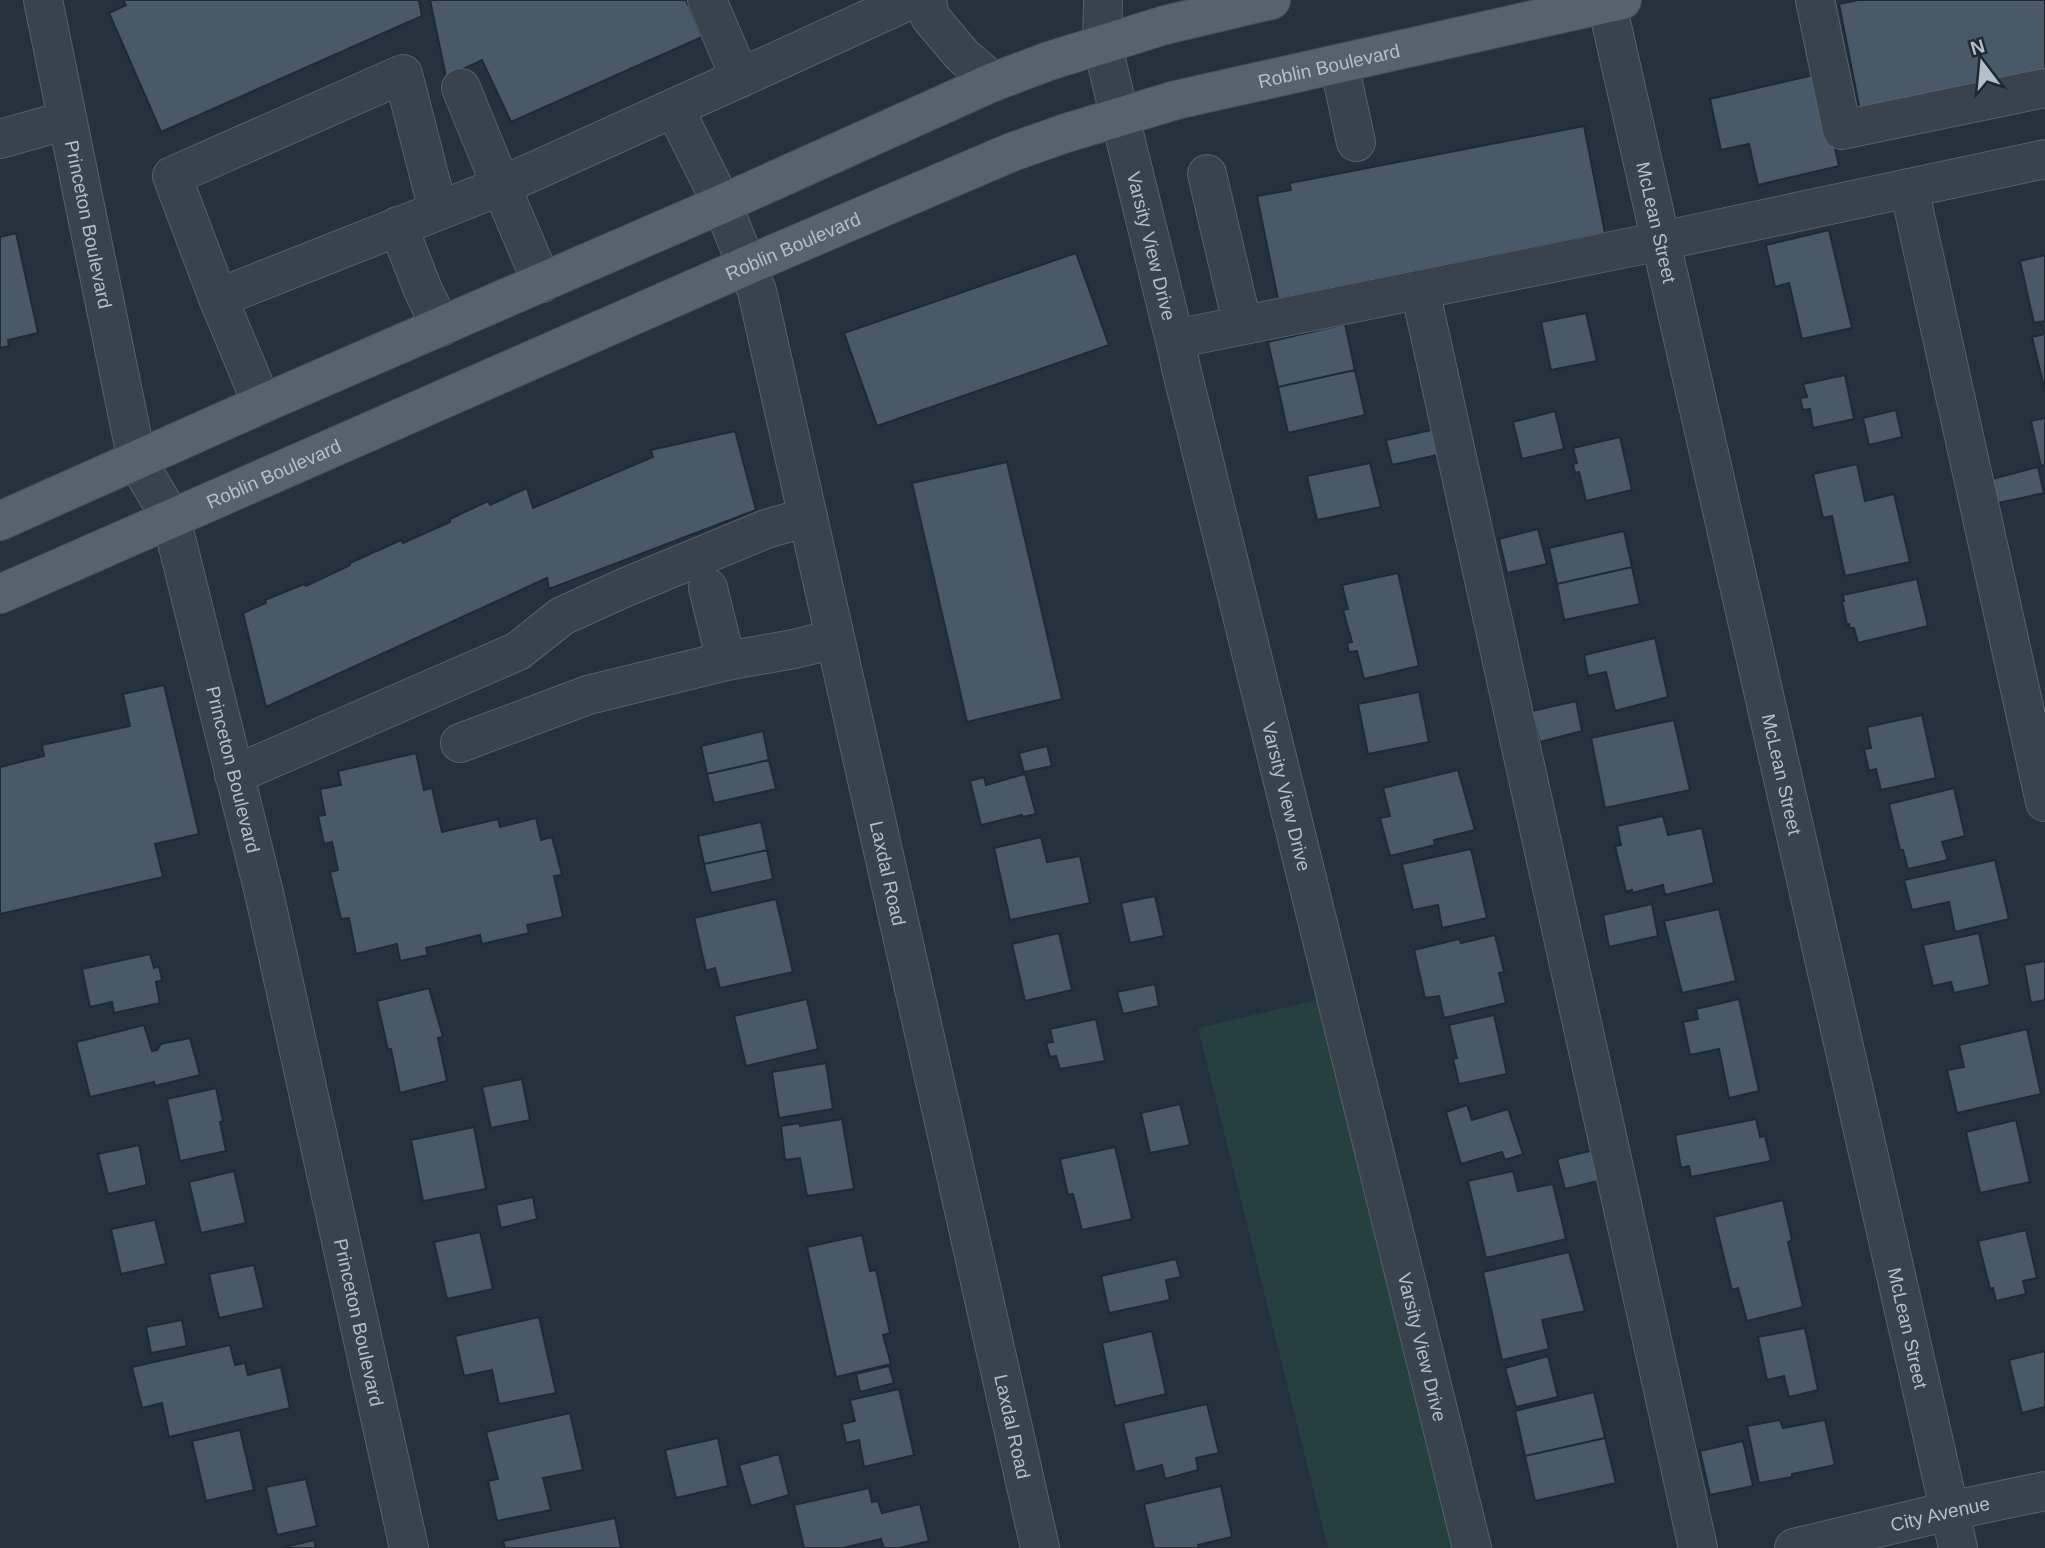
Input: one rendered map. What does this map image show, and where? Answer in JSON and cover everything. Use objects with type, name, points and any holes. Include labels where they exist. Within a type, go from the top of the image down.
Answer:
[{"type":"main road","points":[[0,521],[993,82],[1102,44],[1271,0]]},
{"type":"main road","name":"Roblin Boulevard","points":[[0,594],[748,265],[1012,152],[1176,100],[1612,1]]},
{"type":"street","name":"Princeton Boulevard","points":[[43,0],[137,461],[171,518],[264,893],[409,1548]]},
{"type":"street","points":[[707,0],[740,78]]},
{"type":"street","points":[[218,298],[501,186],[910,0]]},
{"type":"street","points":[[927,0],[930,17],[962,55],[993,82]]},
{"type":"street","name":"Varsity View Drive","points":[[1103,0],[1102,44],[1472,1548]]},
{"type":"street","points":[[1815,0],[1842,130],[2045,88]]},
{"type":"street","name":"McLean Street","points":[[1612,1],[1661,241],[1958,1548]]},
{"type":"street","points":[[1339,64],[1356,142]]},
{"type":"street","points":[[261,404],[172,176],[403,74],[438,210]]},
{"type":"street","points":[[461,88],[542,283]]},
{"type":"street","name":"Laxdal Road","points":[[674,108],[722,204],[757,291],[1040,1548]]},
{"type":"street","points":[[0,139],[67,120]]},
{"type":"street","points":[[1175,340],[2045,159]]},
{"type":"street","points":[[1207,174],[1238,306]]},
{"type":"street","points":[[1909,188],[2045,802]]},
{"type":"street","points":[[398,226],[441,327]]},
{"type":"street","points":[[1420,290],[1698,1548]]},
{"type":"street","points":[[234,775],[518,651],[562,616],[626,587],[766,529],[808,517]]},
{"type":"street","points":[[708,588],[726,661]]},
{"type":"street","points":[[460,743],[588,695],[726,661],[835,639]]},
{"type":"street","name":"City Avenue","points":[[1794,1548],[2045,1491]]},
{"type":"green space","points":[[1321,999],[1462,1548],[1328,1548],[1198,1028]]},
{"type":"building","points":[[123,0],[419,0],[422,16],[161,132],[109,13],[126,5]]},
{"type":"building","points":[[430,0],[686,0],[702,37],[511,122],[482,60],[446,77]]},
{"type":"building","points":[[1858,0],[2045,0],[2045,75],[1860,111],[1839,4]]},
{"type":"building","points":[[1818,74],[1839,166],[1758,185],[1749,144],[1721,150],[1710,99]]},
{"type":"building","points":[[1584,126],[1605,233],[1278,299],[1257,196],[1291,190],[1290,183]]},
{"type":"building","points":[[1829,230],[1852,328],[1802,339],[1789,283],[1775,287],[1766,245]]},
{"type":"building","points":[[16,233],[38,333],[8,340],[9,346],[0,348],[0,237]]},
{"type":"building","points":[[1076,253],[1109,345],[877,426],[844,333]]},
{"type":"building","points":[[2045,255],[2045,321],[2034,323],[2020,261]]},
{"type":"building","points":[[1586,313],[1597,361],[1551,370],[1541,322]]},
{"type":"building","points":[[1345,324],[1355,370],[1278,387],[1268,342]]},
{"type":"building","points":[[2045,334],[2045,391],[2032,337]]},
{"type":"building","points":[[1355,370],[1365,415],[1288,433],[1278,387]]},
{"type":"building","points":[[1845,375],[1854,419],[1813,428],[1810,409],[1803,410],[1800,398],[1807,397],[1803,384]]},
{"type":"building","points":[[1896,410],[1902,437],[1869,445],[1863,418]]},
{"type":"building","points":[[1555,411],[1564,449],[1522,459],[1513,422]]},
{"type":"building","points":[[2045,418],[2045,465],[2041,466],[2031,421]]},
{"type":"building","points":[[1436,429],[1442,454],[1392,465],[1386,440]]},
{"type":"building","points":[[735,431],[756,510],[549,589],[547,578],[266,707],[243,613],[266,603],[265,600],[304,584],[306,586],[401,540],[403,543],[488,501],[490,505],[527,488],[533,508],[653,457],[651,450]]},
{"type":"building","points":[[1620,437],[1632,490],[1586,501],[1579,472],[1575,473],[1573,464],[1577,463],[1573,448]]},
{"type":"building","points":[[1007,462],[1062,699],[967,722],[912,483]]},
{"type":"building","points":[[1370,463],[1381,507],[1317,520],[1307,476]]},
{"type":"building","points":[[1857,464],[1865,501],[1894,494],[1910,562],[1845,576],[1832,516],[1823,518],[1813,474]]},
{"type":"building","points":[[2038,467],[2044,493],[1998,503],[1992,479]]},
{"type":"building","points":[[1538,529],[1547,564],[1507,573],[1499,539]]},
{"type":"building","points":[[1624,531],[1632,567],[1557,584],[1549,548]]},
{"type":"building","points":[[1632,567],[1640,604],[1564,620],[1557,584]]},
{"type":"building","points":[[1398,573],[1419,666],[1364,679],[1357,651],[1349,652],[1347,643],[1352,642],[1343,610],[1348,609],[1342,585]]},
{"type":"building","points":[[1917,579],[1928,626],[1858,643],[1854,628],[1847,625],[1843,595]]},
{"type":"building","points":[[1655,638],[1668,697],[1615,711],[1606,672],[1588,676],[1584,655]]},
{"type":"building","points":[[164,685],[199,834],[155,844],[163,877],[0,914],[0,767],[44,756],[42,745],[130,726],[123,694]]},
{"type":"building","points":[[1419,692],[1429,742],[1368,754],[1358,704]]},
{"type":"building","points":[[1576,701],[1582,731],[1540,742],[1532,711]]},
{"type":"building","points":[[1922,715],[1936,778],[1881,790],[1876,769],[1869,771],[1864,749],[1871,748],[1867,727]]},
{"type":"building","points":[[1674,720],[1690,790],[1605,808],[1591,738]]},
{"type":"building","points":[[763,731],[769,760],[707,774],[701,746]]},
{"type":"building","points":[[1047,746],[1052,766],[1024,772],[1019,753]]},
{"type":"building","points":[[416,753],[424,790],[432,788],[442,832],[498,819],[500,827],[536,818],[541,840],[552,837],[562,875],[554,876],[563,917],[527,925],[529,933],[482,944],[480,935],[426,948],[428,955],[400,961],[397,944],[356,954],[349,918],[341,919],[330,872],[338,870],[332,842],[324,844],[318,816],[325,815],[320,789],[341,785],[338,771]]},
{"type":"building","points":[[769,760],[776,789],[714,803],[707,774]]},
{"type":"building","points":[[1458,770],[1475,830],[1434,840],[1435,845],[1390,856],[1380,818],[1390,816],[1383,788]]},
{"type":"building","points":[[1025,774],[1036,814],[981,825],[970,781],[984,777],[986,785]]},
{"type":"building","points":[[1954,788],[1965,836],[1942,842],[1948,860],[1908,869],[1903,850],[1900,850],[1889,804]]},
{"type":"building","points":[[1663,816],[1668,835],[1702,828],[1714,883],[1665,895],[1663,885],[1626,892],[1615,846],[1621,845],[1617,826]]},
{"type":"building","points":[[761,822],[767,850],[704,864],[698,836]]},
{"type":"building","points":[[1041,837],[1047,862],[1080,856],[1090,903],[1010,920],[994,848]]},
{"type":"building","points":[[1471,849],[1487,918],[1442,928],[1438,905],[1413,910],[1402,864]]},
{"type":"building","points":[[767,850],[773,879],[711,893],[704,864]]},
{"type":"building","points":[[1995,860],[2009,919],[1955,932],[1949,902],[1912,910],[1904,880]]},
{"type":"building","points":[[1155,896],[1164,936],[1130,943],[1121,903]]},
{"type":"building","points":[[776,899],[793,972],[720,988],[715,968],[706,971],[694,918]]},
{"type":"building","points":[[1652,904],[1658,936],[1609,947],[1603,915]]},
{"type":"building","points":[[1719,909],[1736,981],[1682,993],[1664,921]]},
{"type":"building","points":[[1059,933],[1072,990],[1025,1001],[1012,944]]},
{"type":"building","points":[[1979,933],[1990,985],[1954,993],[1951,982],[1933,986],[1923,945]]},
{"type":"building","points":[[1495,935],[1504,972],[1499,973],[1506,1003],[1444,1018],[1439,996],[1425,998],[1414,950],[1459,939],[1461,943]]},
{"type":"building","points":[[150,954],[154,968],[159,966],[162,980],[156,982],[160,1003],[114,1013],[112,1002],[90,1007],[82,969]]},
{"type":"building","points":[[2045,961],[2045,1000],[2031,1003],[2024,965]]},
{"type":"building","points":[[1155,984],[1159,1006],[1123,1014],[1117,992]]},
{"type":"building","points":[[429,988],[443,1037],[438,1038],[447,1081],[400,1093],[377,1001]]},
{"type":"building","points":[[807,999],[818,1049],[746,1066],[734,1016]]},
{"type":"building","points":[[1739,999],[1759,1091],[1729,1098],[1719,1049],[1690,1055],[1683,1022],[1698,1019],[1696,1009]]},
{"type":"building","points":[[1494,1015],[1507,1074],[1459,1084],[1453,1059],[1457,1058],[1449,1025]]},
{"type":"building","points":[[1096,1019],[1105,1061],[1060,1069],[1056,1056],[1050,1057],[1046,1043],[1053,1042],[1050,1029]]},
{"type":"building","points":[[144,1025],[152,1051],[157,1050],[161,1044],[190,1038],[200,1075],[155,1086],[154,1082],[90,1097],[76,1042]]},
{"type":"building","points":[[2027,1029],[2041,1094],[1957,1113],[1947,1070],[1964,1067],[1959,1045]]},
{"type":"building","points":[[826,1063],[833,1109],[779,1118],[772,1072]]},
{"type":"building","points":[[522,1079],[530,1120],[491,1128],[482,1087]]},
{"type":"building","points":[[216,1088],[226,1151],[180,1161],[167,1099]]},
{"type":"building","points":[[1180,1104],[1190,1145],[1150,1153],[1141,1113]]},
{"type":"building","points":[[1467,1105],[1472,1120],[1508,1109],[1523,1154],[1505,1160],[1502,1152],[1461,1164],[1446,1112]]},
{"type":"building","points":[[842,1119],[854,1189],[807,1196],[800,1158],[785,1160],[781,1126],[799,1123],[800,1126]]},
{"type":"building","points":[[1756,1119],[1760,1137],[1765,1136],[1771,1161],[1691,1177],[1689,1166],[1681,1168],[1675,1135]]},
{"type":"building","points":[[2016,1120],[2030,1182],[1980,1193],[1966,1132]]},
{"type":"building","points":[[474,1127],[486,1189],[423,1201],[411,1140]]},
{"type":"building","points":[[139,1145],[147,1185],[108,1194],[98,1154]]},
{"type":"building","points":[[1115,1147],[1132,1219],[1082,1230],[1073,1194],[1068,1195],[1060,1159]]},
{"type":"building","points":[[1598,1149],[1606,1179],[1565,1189],[1557,1159]]},
{"type":"building","points":[[234,1171],[246,1223],[201,1233],[189,1182]]},
{"type":"building","points":[[1513,1171],[1518,1191],[1553,1184],[1566,1239],[1486,1258],[1468,1181]]},
{"type":"building","points":[[533,1197],[537,1219],[501,1228],[496,1205]]},
{"type":"building","points":[[1783,1200],[1792,1240],[1788,1242],[1803,1307],[1747,1321],[1738,1288],[1732,1290],[1714,1217]]},
{"type":"building","points":[[155,1220],[166,1264],[121,1274],[111,1229]]},
{"type":"building","points":[[2026,1230],[2037,1278],[2023,1281],[2026,1294],[1996,1301],[1993,1288],[1990,1289],[1978,1241]]},
{"type":"building","points":[[480,1232],[493,1289],[447,1299],[434,1242]]},
{"type":"building","points":[[862,1235],[870,1271],[876,1270],[890,1333],[883,1335],[891,1364],[836,1377],[807,1247]]},
{"type":"building","points":[[1569,1252],[1585,1311],[1542,1320],[1549,1349],[1502,1360],[1483,1272]]},
{"type":"building","points":[[1176,1259],[1181,1277],[1166,1280],[1170,1300],[1109,1313],[1101,1276]]},
{"type":"building","points":[[254,1265],[264,1308],[219,1318],[209,1274]]},
{"type":"building","points":[[539,1317],[556,1393],[499,1404],[492,1370],[464,1376],[455,1336]]},
{"type":"building","points":[[182,1320],[187,1346],[151,1353],[146,1327]]},
{"type":"building","points":[[1805,1328],[1818,1390],[1789,1397],[1784,1376],[1767,1380],[1758,1337]]},
{"type":"building","points":[[1152,1331],[1166,1394],[1115,1406],[1102,1343]]},
{"type":"building","points":[[230,1345],[235,1365],[245,1363],[248,1375],[281,1367],[290,1408],[169,1437],[162,1403],[142,1408],[132,1367]]},
{"type":"building","points":[[2045,1351],[2045,1407],[2022,1413],[2009,1360]]},
{"type":"building","points":[[1548,1356],[1558,1397],[1516,1407],[1505,1368]]},
{"type":"building","points":[[889,1366],[894,1383],[860,1392],[856,1374]]},
{"type":"building","points":[[899,1389],[914,1455],[864,1467],[859,1440],[846,1443],[842,1424],[855,1421],[850,1400]]},
{"type":"building","points":[[1594,1392],[1605,1438],[1525,1456],[1515,1411]]},
{"type":"building","points":[[1207,1404],[1219,1453],[1196,1458],[1198,1470],[1165,1479],[1162,1465],[1135,1472],[1123,1423]]},
{"type":"building","points":[[570,1413],[583,1470],[543,1478],[551,1510],[497,1521],[488,1481],[498,1479],[486,1432]]},
{"type":"building","points":[[1780,1420],[1783,1428],[1825,1420],[1835,1465],[1759,1483],[1747,1426]]},
{"type":"building","points":[[240,1430],[254,1490],[206,1501],[192,1441]]},
{"type":"building","points":[[718,1438],[728,1486],[676,1498],[665,1450]]},
{"type":"building","points":[[1605,1438],[1616,1483],[1535,1501],[1525,1456]]},
{"type":"building","points":[[1743,1441],[1753,1486],[1710,1495],[1700,1451]]},
{"type":"building","points":[[779,1454],[789,1495],[751,1506],[739,1465]]},
{"type":"building","points":[[306,1479],[317,1526],[277,1535],[266,1487]]},
{"type":"building","points":[[1221,1486],[1232,1537],[1198,1545],[1199,1548],[1154,1548],[1144,1504]]},
{"type":"building","points":[[869,1488],[872,1502],[878,1501],[882,1513],[920,1504],[929,1541],[899,1548],[884,1548],[881,1539],[843,1548],[804,1548],[794,1505]]},
{"type":"building","points":[[615,1518],[621,1548],[505,1548],[503,1541]]},
{"type":"building","points":[[314,1540],[316,1548],[281,1548]]}]
